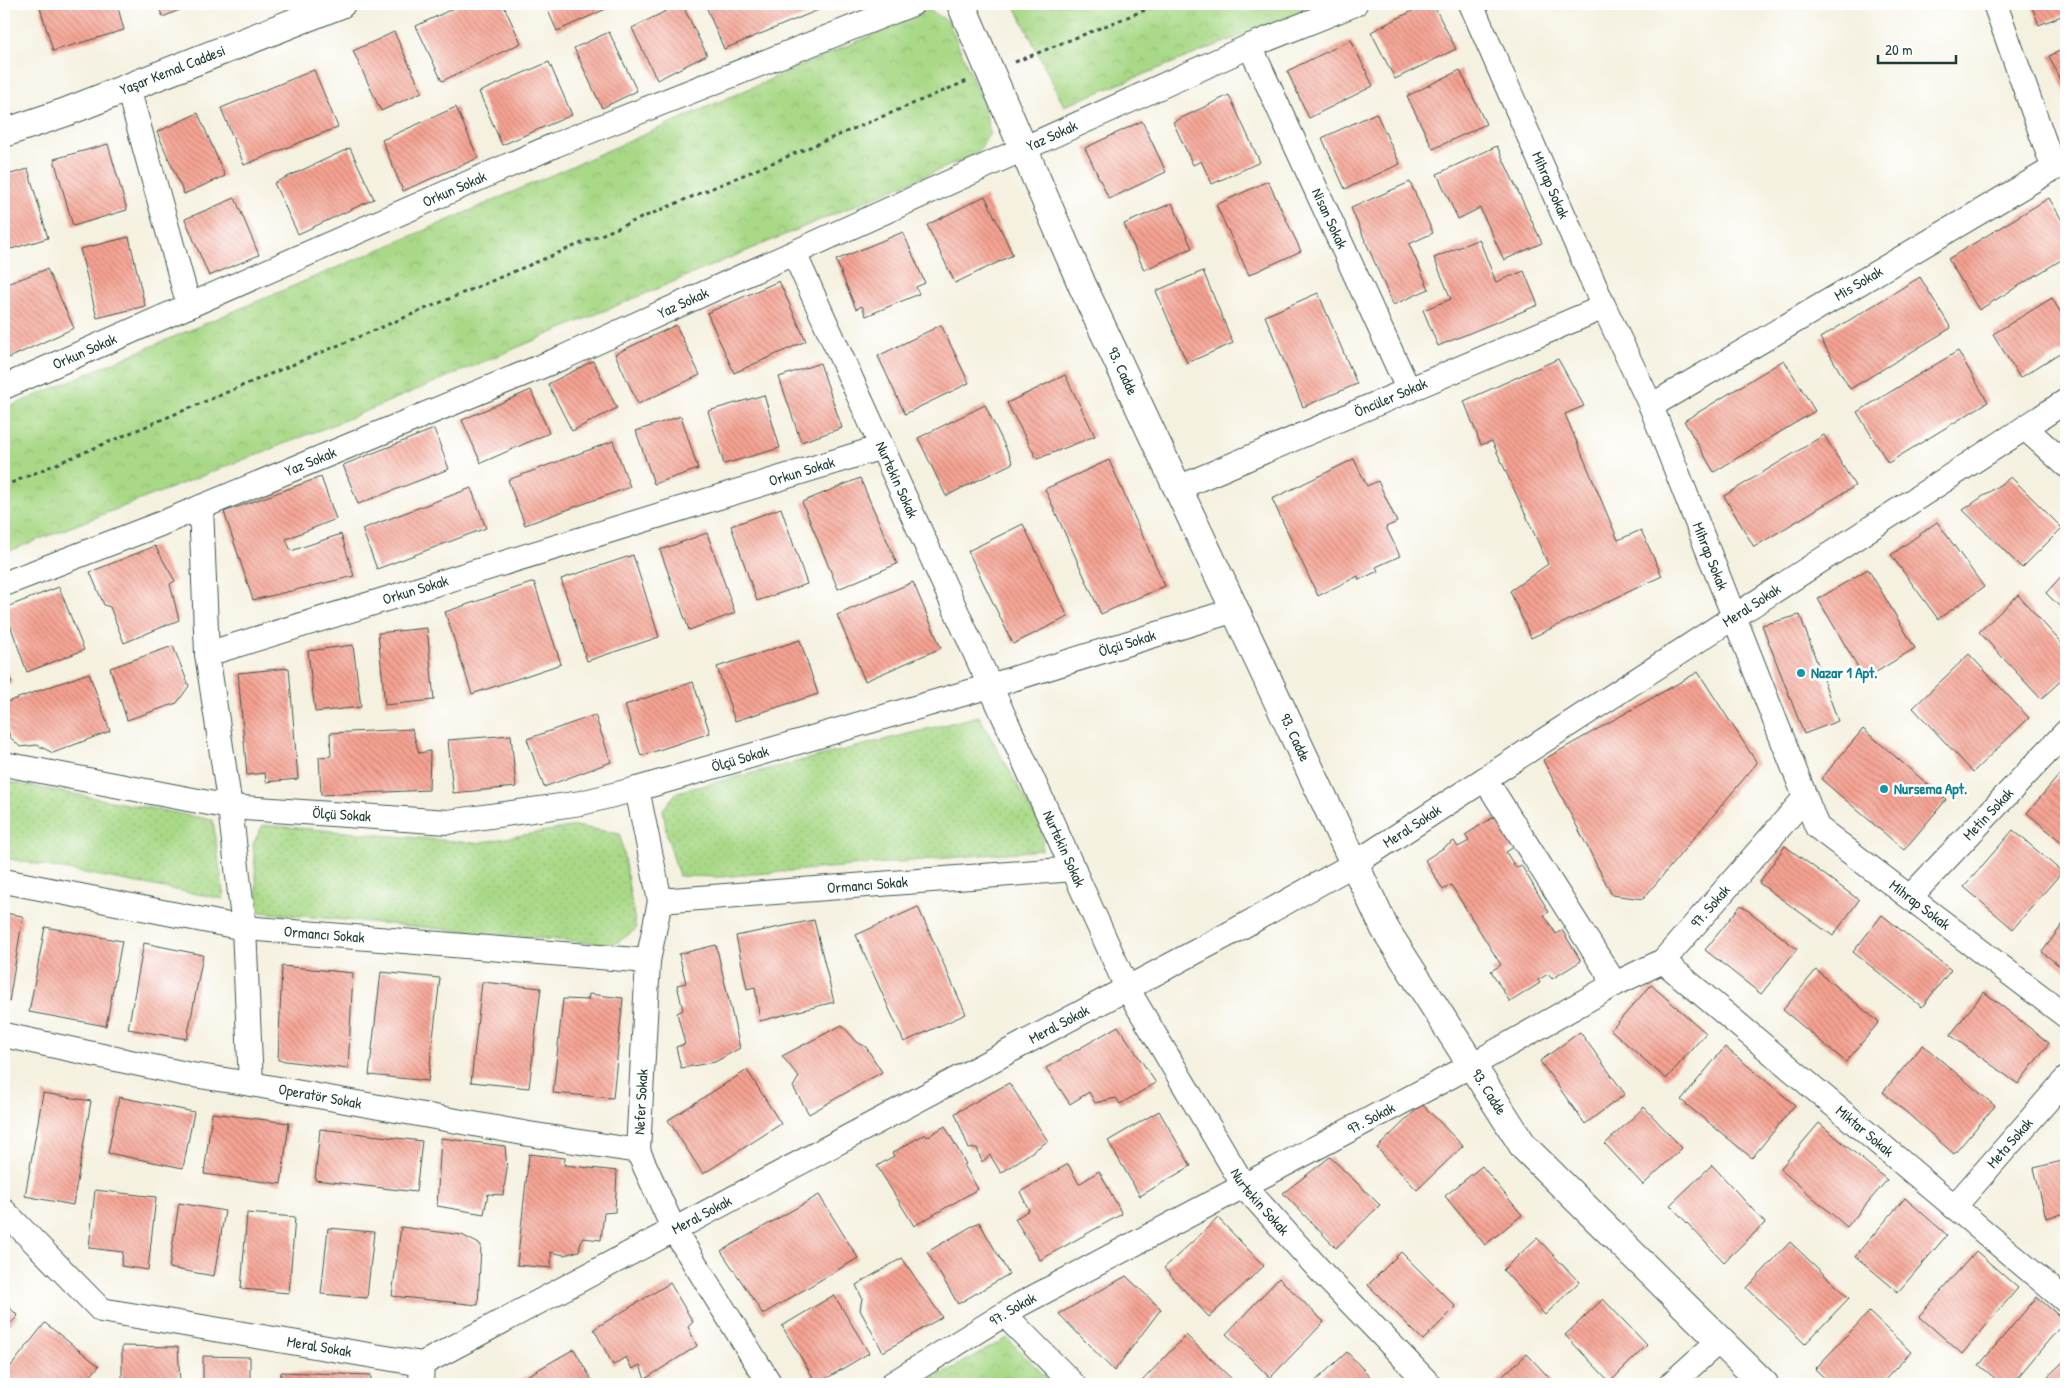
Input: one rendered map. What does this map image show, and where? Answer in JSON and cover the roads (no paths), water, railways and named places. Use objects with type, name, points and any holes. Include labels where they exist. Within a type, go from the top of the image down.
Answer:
[{"type":"main road","name":"Yaşar Kemal Caddesi","points":[[4,133],[66,112],[341,4]]},
{"type":"main road","name":"93. Cadde","points":[[961,4],[1083,288],[1385,929],[1524,1147],[1764,1384]]},
{"type":"street","name":"Orkun Sokak","points":[[4,387],[555,145],[912,4]]},
{"type":"street","name":"Yaz Sokak","points":[[4,584],[201,507],[564,357],[1250,46],[1354,4]]},
{"type":"street","name":"Mihrap Sokak","points":[[1471,4],[1604,308],[1651,406],[1817,827],[2066,1016]]},
{"type":"street","points":[[1995,4],[2060,165]]},
{"type":"street","name":"Nisan Sokak","points":[[1250,46],[1408,391]]},
{"type":"street","points":[[128,88],[189,306]]},
{"type":"street","name":"Mis Sokak","points":[[1651,406],[2060,165]]},
{"type":"street","name":"Nurtekin Sokak","points":[[794,253],[1128,988],[1244,1186],[1324,1275],[1430,1384]]},
{"type":"street","name":"Öncüler Sokak","points":[[1178,488],[1604,308]]},
{"type":"street","name":"Meral Sokak","points":[[4,1211],[101,1310],[421,1374],[674,1230],[1128,988],[1354,864],[2066,401]]},
{"type":"street","points":[[2025,428],[2066,465]]},
{"type":"street","name":"Orkun Sokak","points":[[207,654],[882,447]]},
{"type":"street","points":[[201,507],[207,654],[230,807],[244,928],[251,1084]]},
{"type":"street","name":"Ölçü Sokak","points":[[4,764],[230,807],[448,822],[581,803],[637,789],[990,686],[1235,610]]},
{"type":"street","name":"Metin Sokak","points":[[1910,897],[2066,732]]},
{"type":"street","points":[[1484,779],[1615,984]]},
{"type":"street","name":"Nefer Sokak","points":[[637,789],[660,901],[648,961],[638,1151],[674,1230],[770,1384]]},
{"type":"street","name":"97. Sokak","points":[[892,1384],[1006,1315],[1019,1305],[1472,1065],[1615,984],[1663,961],[1805,798]]},
{"type":"street","name":"Ormancı Sokak","points":[[660,901],[1074,870]]},
{"type":"street","name":"Ormancı Sokak","points":[[4,881],[244,928],[648,961]]},
{"type":"street","name":"Miktar Sokak","points":[[1663,961],[2066,1301]]},
{"type":"street","name":"Operatör Sokak","points":[[4,1035],[186,1074],[529,1134],[638,1151]]},
{"type":"street","name":"Meta Sokak","points":[[1954,1207],[2066,1079]]},
{"type":"street","points":[[1006,1315],[1073,1384]]},
{"type":"street","points":[[1671,1384],[1720,1340]]},
{"type":"place","name":"Nazar 1 Apt.","points":[[1801,673]]},
{"type":"place","name":"Nursema Apt.","points":[[1884,789]]}]
